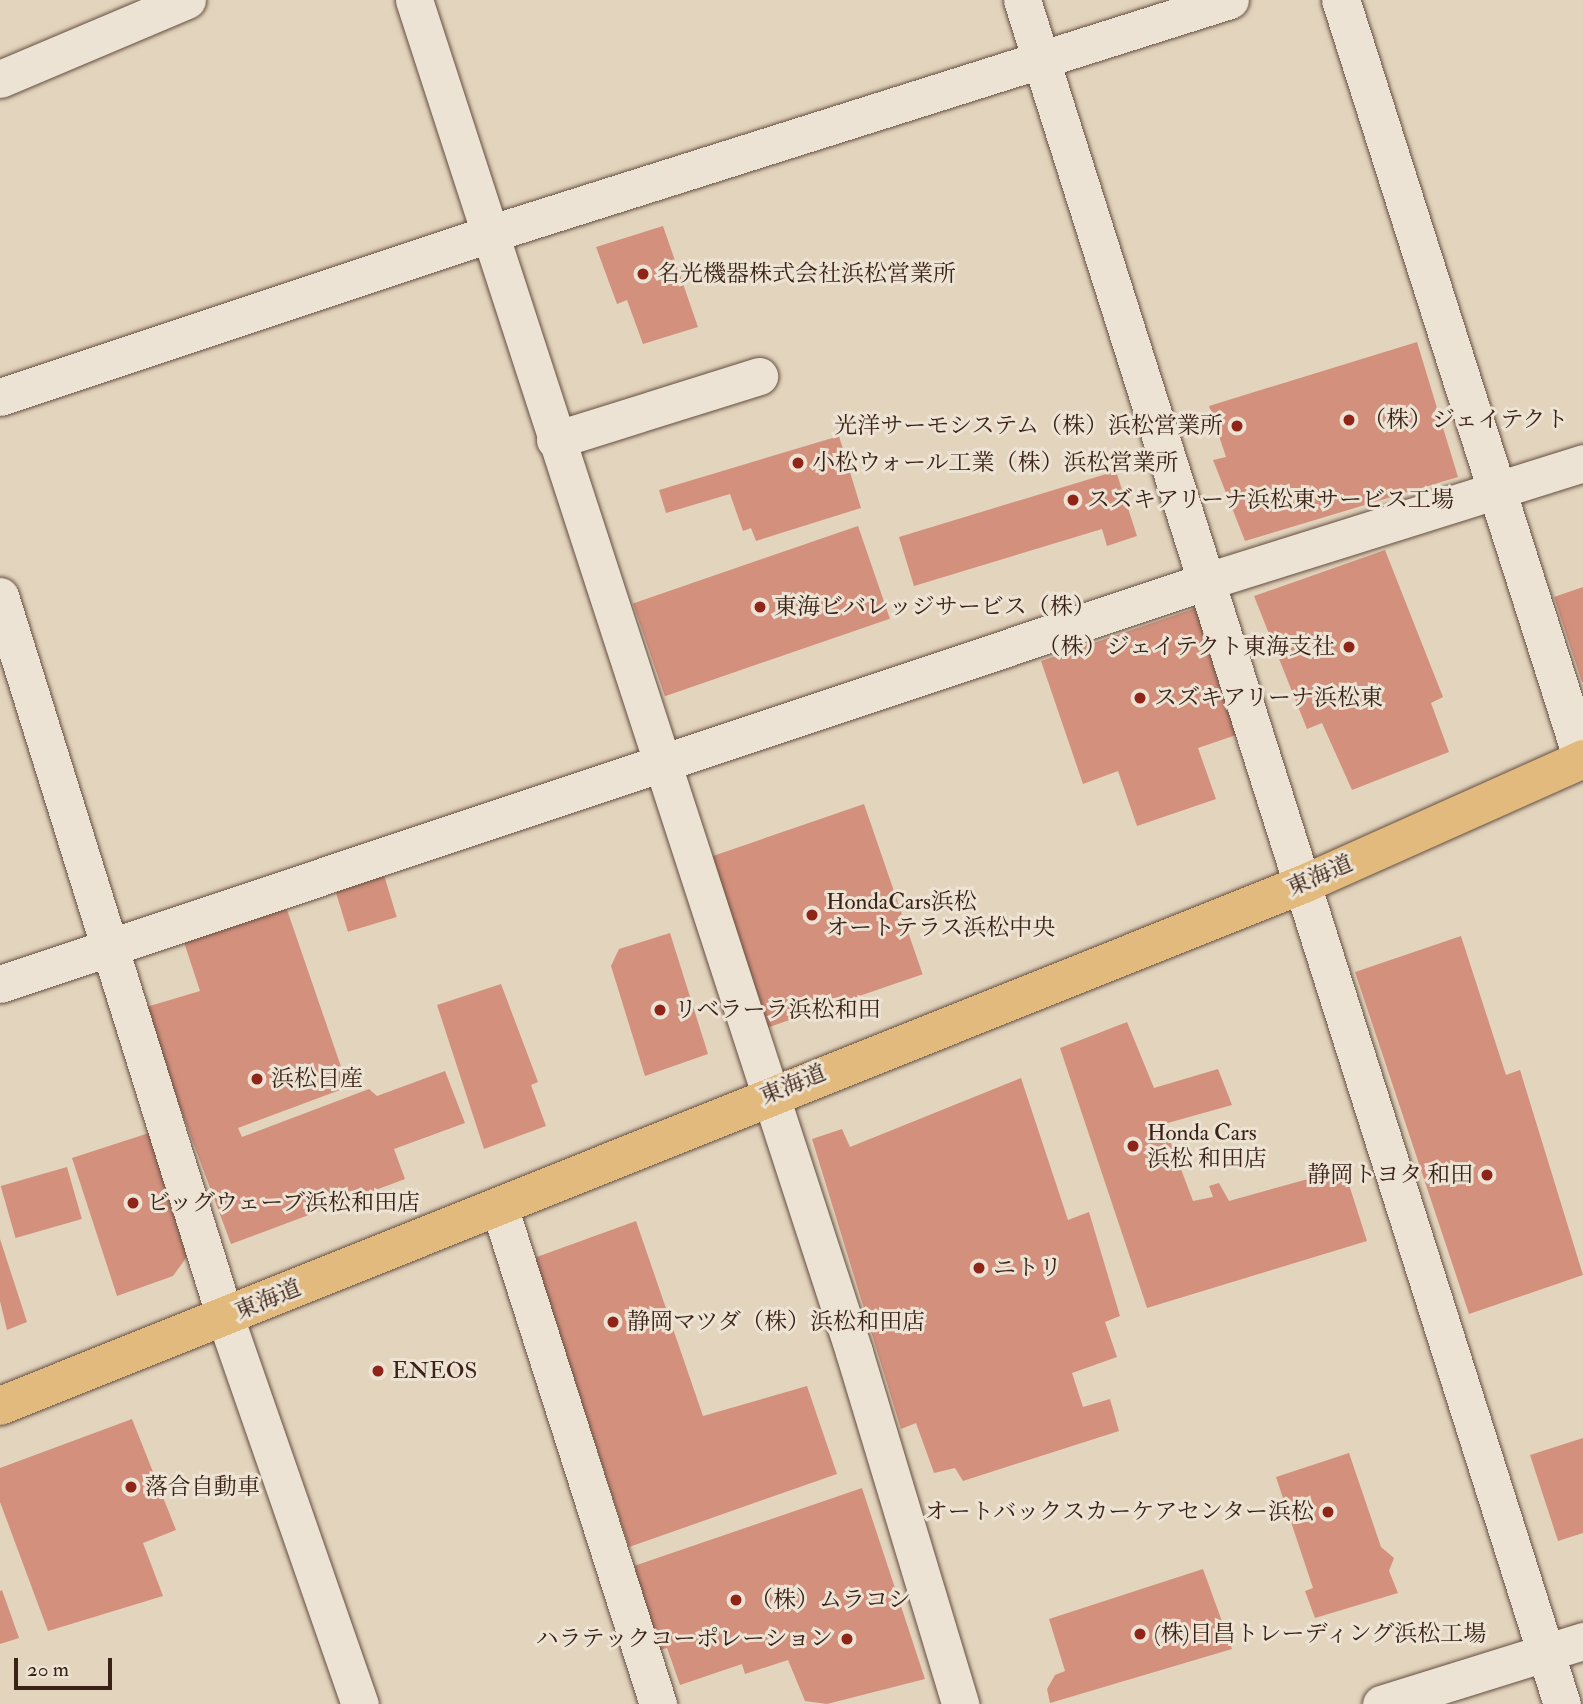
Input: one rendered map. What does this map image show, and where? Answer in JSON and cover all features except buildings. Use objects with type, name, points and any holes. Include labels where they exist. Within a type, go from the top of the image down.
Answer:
[{"type":"highway","name":"東海道","points":[[0,1406],[771,1094],[1304,884],[1583,760]]},
{"type":"street","points":[[0,79],[187,0]]},
{"type":"street","points":[[414,0],[659,768],[771,1094],[960,1704]]},
{"type":"street","points":[[1022,0],[1210,580],[1562,1704]]},
{"type":"street","points":[[0,397],[489,234],[1230,0]]},
{"type":"street","points":[[1341,0],[1499,489],[1583,760]]},
{"type":"street","points":[[555,440],[759,376]]},
{"type":"street","points":[[0,984],[659,768],[1210,580],[1583,463]]},
{"type":"street","points":[[0,596],[14,691],[107,950],[225,1317],[360,1704]]},
{"type":"street","points":[[499,1206],[658,1704]]},
{"type":"street","points":[[1381,1704],[1583,1641]]},
{"type":"place","name":"名光機器株式会社浜松営業所","points":[[643,274]]},
{"type":"place","name":"（株）ジェイテクト","points":[[1349,420]]},
{"type":"place","name":"光洋サーモシステム（株）浜松営業所","points":[[1237,426]]},
{"type":"place","name":"小松ウォール工業（株）浜松営業所","points":[[798,463]]},
{"type":"place","name":"スズキアリーナ浜松東サービス工場","points":[[1073,500]]},
{"type":"place","name":"東海ビバレッジサービス（株）","points":[[760,607]]},
{"type":"place","name":"（株）ジェイテクト東海支社","points":[[1349,647]]},
{"type":"place","name":"スズキアリーナ浜松東","points":[[1140,698]]},
{"type":"place","name":"HondaCars浜松 オートテラス浜松中央","points":[[812,915]]},
{"type":"place","name":"リベラーラ浜松和田","points":[[660,1010]]},
{"type":"place","name":"浜松日産","points":[[257,1079]]},
{"type":"place","name":"Honda Cars 浜松 和田店","points":[[1133,1146]]},
{"type":"place","name":"静岡トヨタ 和田","points":[[1487,1175]]},
{"type":"place","name":"ビッグウェーブ浜松和田店","points":[[133,1203]]},
{"type":"place","name":"ニトリ","points":[[979,1268]]},
{"type":"place","name":"静岡マツダ（株）浜松和田店","points":[[613,1322]]},
{"type":"place","name":"ENEOS","points":[[378,1371]]},
{"type":"place","name":"落合自動車","points":[[131,1487]]},
{"type":"place","name":"オートバックスカーケアセンター浜松","points":[[1328,1512]]},
{"type":"place","name":"（株）ムラコシ","points":[[736,1600]]},
{"type":"place","name":"(株)日昌トレーディング浜松工場","points":[[1140,1634]]},
{"type":"place","name":"ハラテックコーポレーション","points":[[847,1639]]}]
